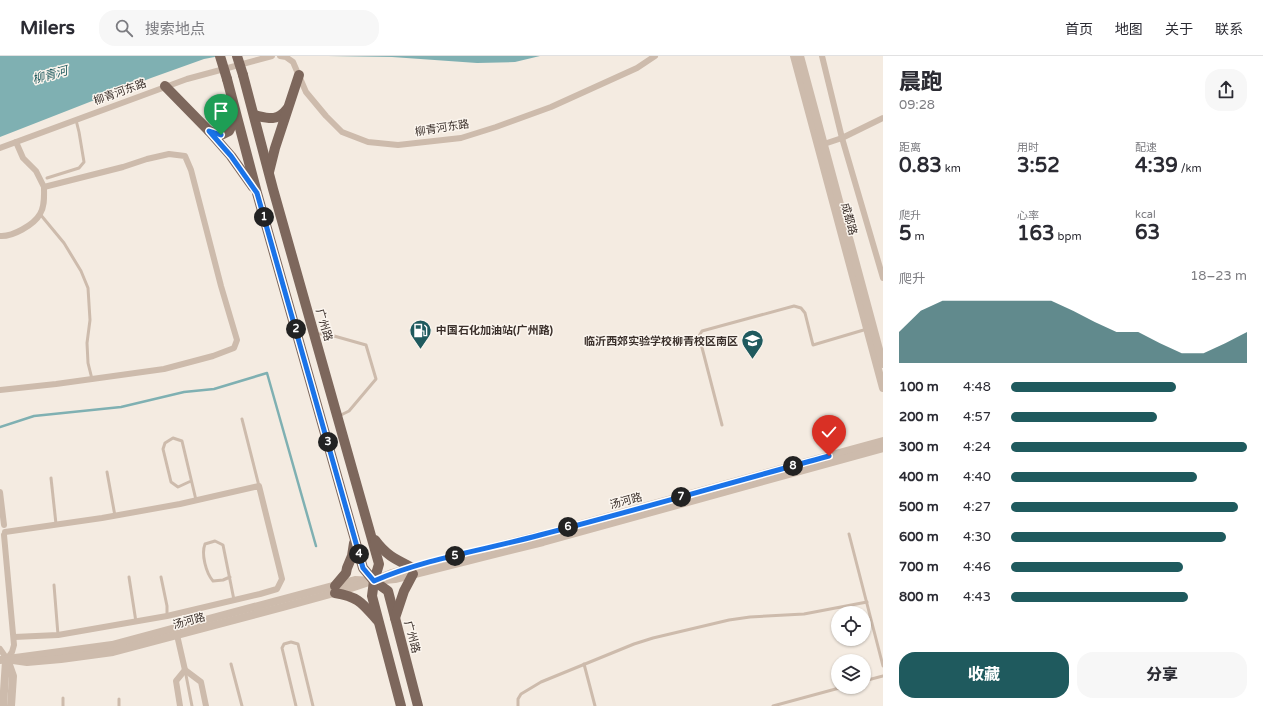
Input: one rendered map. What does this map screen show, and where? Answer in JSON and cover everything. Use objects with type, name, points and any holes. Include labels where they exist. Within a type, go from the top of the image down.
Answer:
[{"type":"main road","name":"广州路","points":[[220,56],[257,193],[363,568],[374,581],[388,592],[418,706]]},
{"type":"main road","name":"广州路","points":[[238,56],[379,564],[374,581],[372,596],[401,706]]},
{"type":"main road","points":[[269,172],[299,74]]},
{"type":"main road","points":[[165,86],[231,156],[257,193]]},
{"type":"main road","points":[[209,131],[221,135],[228,131],[233,122],[235,109]]},
{"type":"main road","points":[[254,115],[271,119],[282,116],[288,109]]},
{"type":"main road","points":[[371,535],[382,550],[391,558],[412,571],[395,618]]},
{"type":"main road","points":[[354,537],[352,556],[346,573],[335,589],[360,601],[379,622]]},
{"type":"street","name":"柳青河东路","points":[[0,148],[165,86],[272,56]]},
{"type":"street","name":"柳青河东路","points":[[280,56],[286,57],[293,62],[306,92],[342,132],[368,142],[398,145],[461,138],[496,127],[558,104],[637,68],[655,56]]},
{"type":"street","name":"成都路","points":[[794,56],[883,360]]},
{"type":"street","name":"成都路","points":[[800,56],[821,145],[883,388]]},
{"type":"street","points":[[822,56],[842,138],[883,278]]},
{"type":"street","points":[[821,145],[842,138],[883,118]]},
{"type":"street","points":[[0,236],[16,233],[28,226],[40,214],[44,199],[44,187],[36,171],[23,158],[16,142]]},
{"type":"street","points":[[0,390],[164,369],[213,356],[234,348],[237,340],[221,286],[191,170],[185,156],[169,154],[44,187]]},
{"type":"street","name":"汤河路","points":[[3,659],[27,662],[113,652],[335,589],[355,580],[374,581],[395,578],[412,571],[883,441]]},
{"type":"street","name":"汤河路","points":[[412,571],[543,542],[883,448]]},
{"type":"street","points":[[3,535],[56,524],[115,516],[259,486],[282,579],[277,589],[167,616],[58,635],[14,637]]},
{"type":"street","points":[[0,492],[14,637],[12,652],[3,659]]},
{"type":"street","name":"汤河路","points":[[3,659],[112,645],[335,589]]},
{"type":"street","points":[[177,635],[185,670],[201,682],[206,706]]},
{"type":"street","points":[[0,649],[3,659],[13,676],[11,706]]},
{"type":"street","points":[[3,659],[3,706]]},
{"type":"street","points":[[180,706],[176,681],[185,670]]},
{"type":"lane","points":[[47,178],[79,168],[84,162],[79,132],[75,120]]},
{"type":"lane","points":[[40,214],[64,243],[81,271],[88,288],[90,320],[87,343],[88,363],[92,379]]},
{"type":"lane","points":[[722,425],[699,336],[702,332],[794,306],[801,308],[805,313],[814,345],[867,329]]},
{"type":"lane","points":[[314,334],[327,334],[366,345],[374,372],[376,379],[349,411],[338,417]]},
{"type":"lane","points":[[242,419],[259,486]]},
{"type":"lane","points":[[191,481],[178,487],[171,482],[163,449],[165,443],[173,438],[182,441],[196,500]]},
{"type":"lane","points":[[107,472],[115,516]]},
{"type":"lane","points":[[51,478],[56,524]]},
{"type":"lane","points":[[849,534],[883,666]]},
{"type":"lane","points":[[230,577],[223,580],[213,581],[208,576],[203,550],[205,544],[215,541],[223,545],[230,577],[234,600]]},
{"type":"lane","points":[[129,577],[136,622]]},
{"type":"lane","points":[[161,578],[167,606],[167,616]]},
{"type":"lane","points":[[54,585],[58,635]]},
{"type":"lane","points":[[518,706],[518,699],[521,694],[542,682],[634,644],[653,638],[729,620],[750,617],[804,614],[867,602]]},
{"type":"lane","points":[[296,706],[282,648],[284,644],[291,642],[298,644],[313,706]]},
{"type":"lane","points":[[232,664],[242,706]]},
{"type":"lane","points":[[584,664],[595,706]]},
{"type":"lane","points":[[185,670],[192,706]]},
{"type":"lane","points":[[871,679],[883,676]]},
{"type":"lane","points":[[773,706],[831,690]]},
{"type":"lane","points":[[63,698],[63,706]]},
{"type":"lane","points":[[119,699],[119,706]]},
{"type":"water","name":"柳青河","points":[[0,56],[220,56],[204,59],[151,78],[0,137]]},
{"type":"water","points":[[328,56],[540,56],[515,62],[477,63],[392,57]]},
{"type":"waterway","points":[[0,427],[34,416],[121,407],[184,392],[214,389],[267,373],[316,546]]},
{"type":"place","name":"中国石化加油站(广州路)","points":[[421,350]]},
{"type":"place","name":"临沂西郊实验学校柳青校区南区","points":[[753,360]]},
{"type":"route","points":[[221,135],[209,131],[231,156],[257,193],[363,568],[374,581],[392,573],[426,563],[541,535],[829,456]]}]
